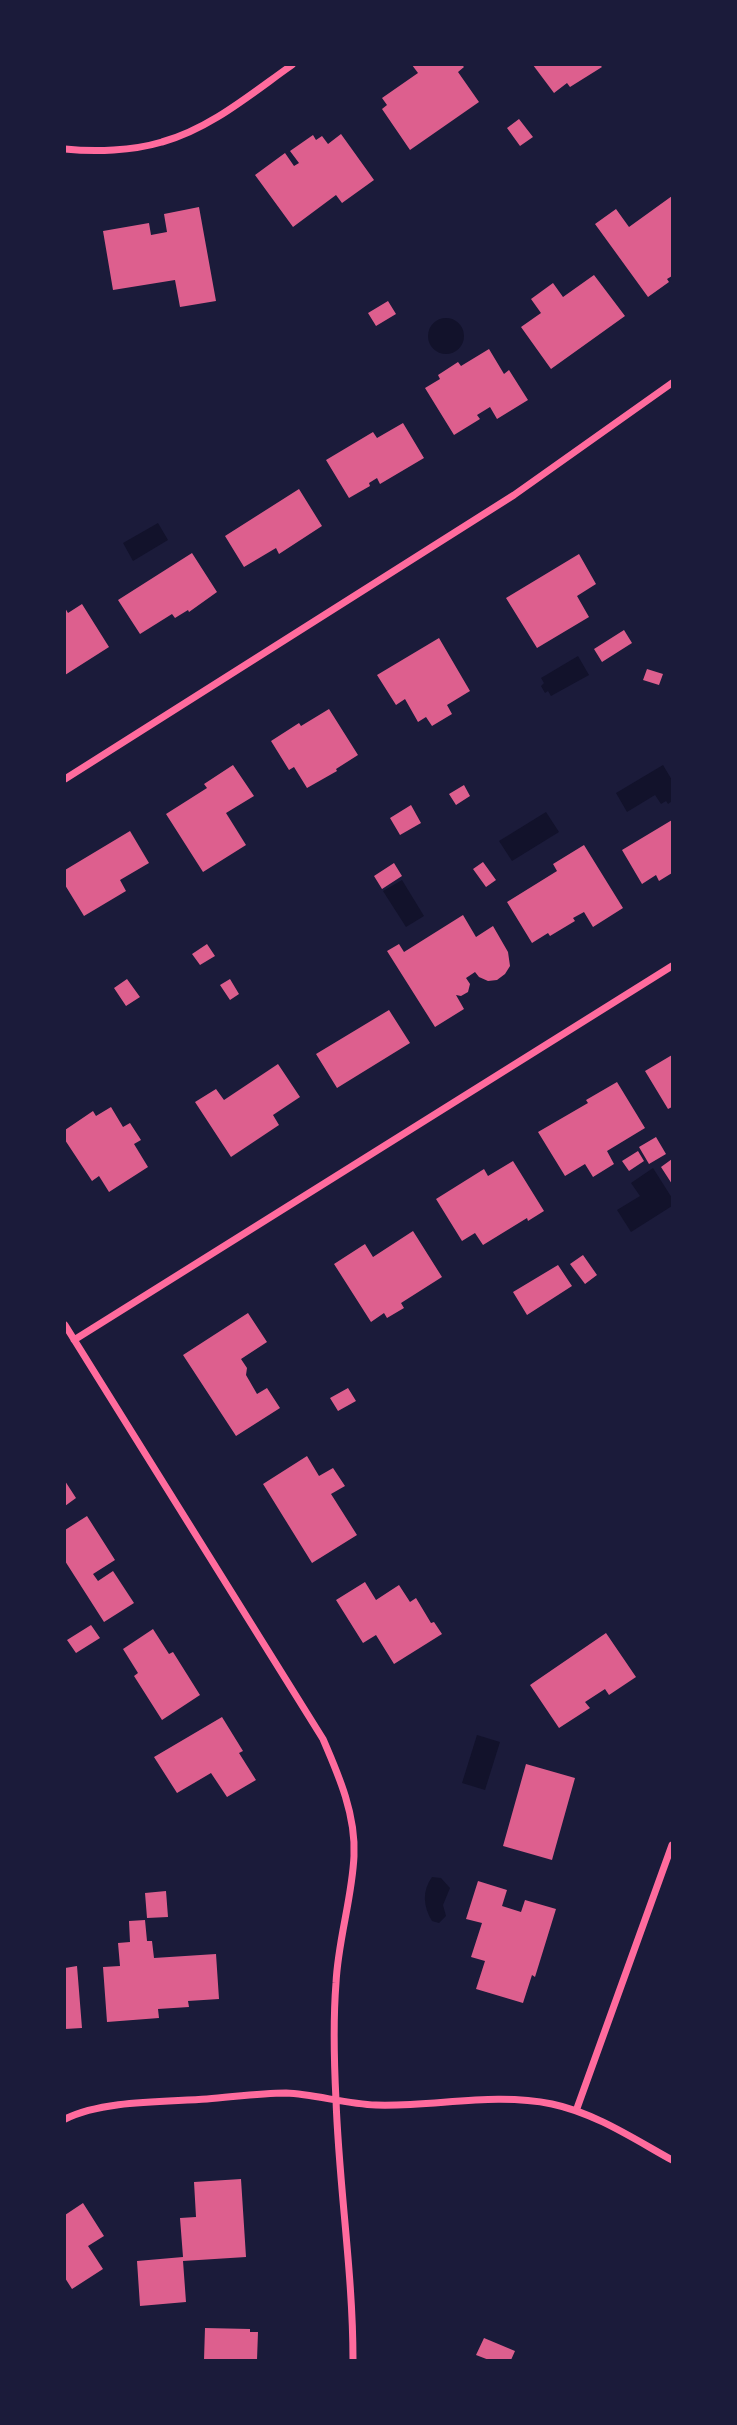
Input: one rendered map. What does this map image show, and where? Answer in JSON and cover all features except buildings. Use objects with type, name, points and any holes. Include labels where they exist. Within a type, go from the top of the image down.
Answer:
[{"type":"street","points":[[65,149],[117,149],[162,142],[205,124],[292,65]]},
{"type":"street","points":[[65,779],[514,495],[672,383]]},
{"type":"street","points":[[74,1340],[672,966]]},
{"type":"street","points":[[65,1325],[323,1739],[340,1778],[351,1817],[354,1854],[336,1982],[336,2101],[348,2249],[353,2360]]},
{"type":"street","points":[[576,2111],[672,1845]]},
{"type":"street","points":[[65,2119],[99,2108],[133,2104],[288,2093],[377,2105],[518,2100],[551,2104],[576,2111],[672,2160]]},
{"type":"shaded area","points":[[446,318],[459,323],[464,336],[459,349],[446,354],[433,349],[428,336],[433,323]]},
{"type":"shaded area","points":[[158,523],[168,540],[133,561],[123,543]]},
{"type":"shaded area","points":[[578,656],[589,675],[551,696],[548,691],[545,693],[541,678]]},
{"type":"shaded area","points":[[663,765],[672,780],[672,801],[661,804],[655,795],[627,812],[616,793]]},
{"type":"shaded area","points":[[546,812],[559,832],[512,861],[499,841]]},
{"type":"shaded area","points":[[402,880],[424,916],[406,927],[383,891]]},
{"type":"shaded area","points":[[653,1168],[672,1198],[672,1206],[631,1232],[617,1210],[640,1196],[631,1183]]},
{"type":"shaded area","points":[[477,1735],[500,1742],[485,1790],[462,1783]]},
{"type":"shaded area","points":[[432,1877],[441,1878],[450,1888],[443,1905],[446,1916],[439,1923],[432,1921],[425,1904],[425,1893]]}]
